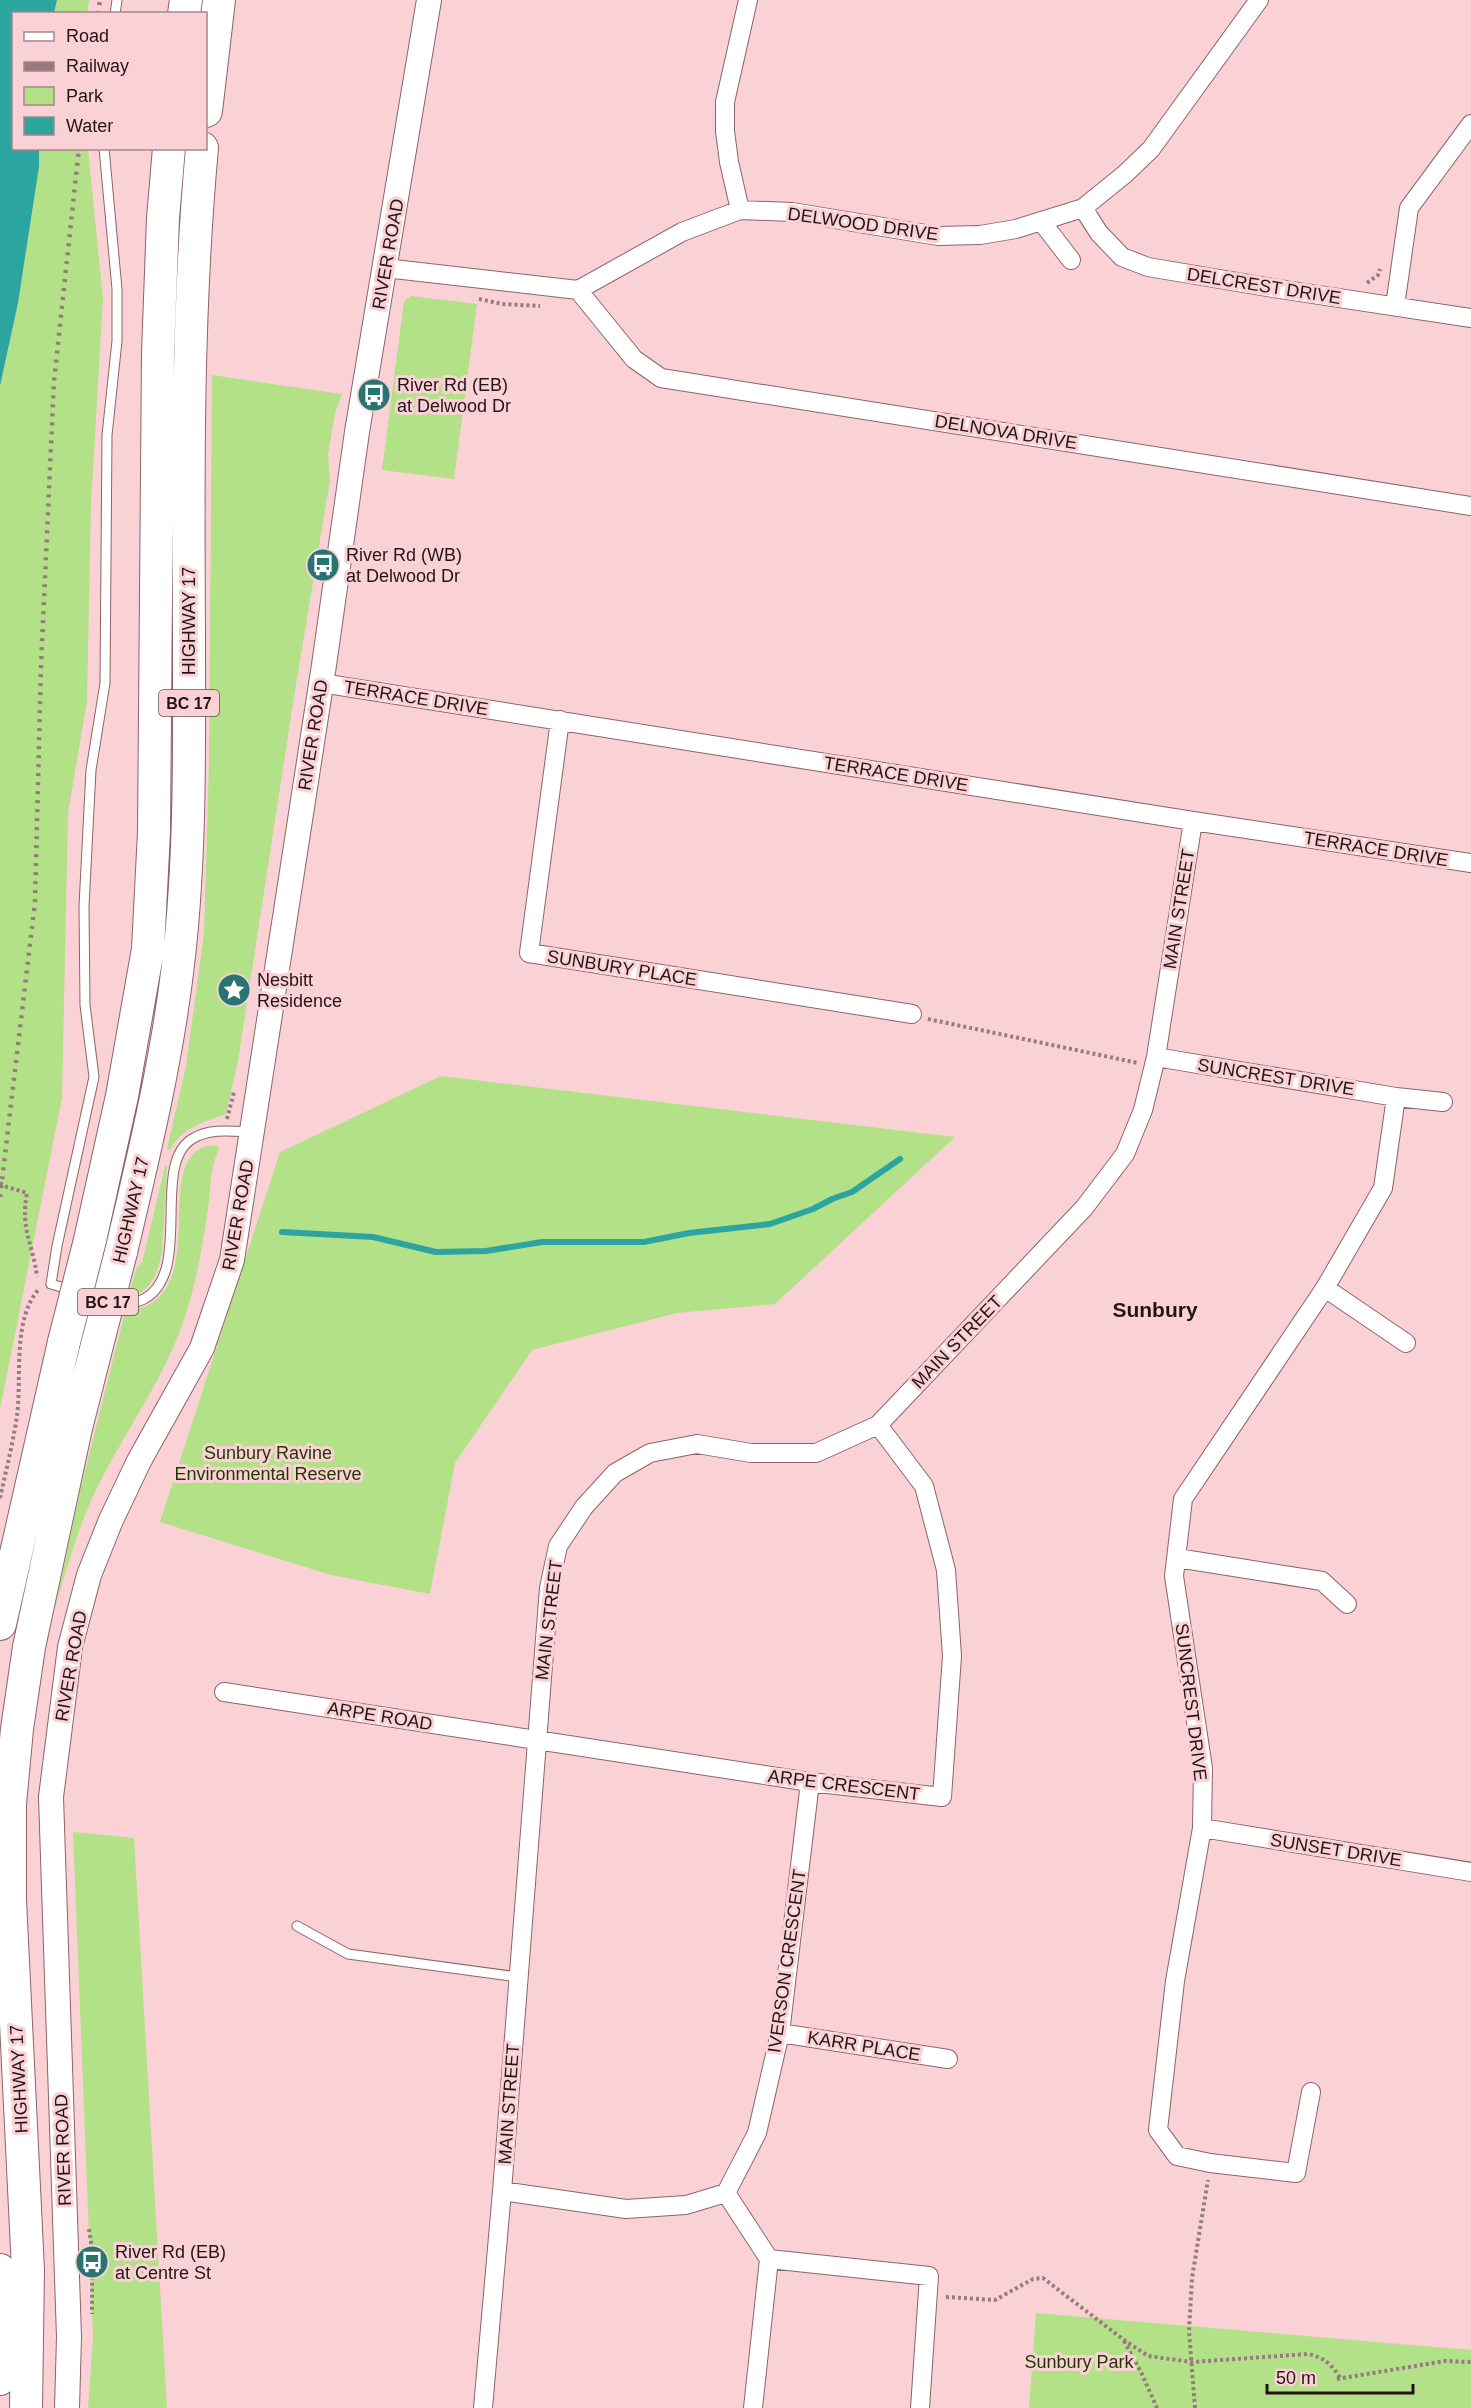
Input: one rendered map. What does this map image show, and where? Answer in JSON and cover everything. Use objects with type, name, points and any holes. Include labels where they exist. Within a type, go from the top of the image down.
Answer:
[{"type":"highway","points":[[207,102],[219,0]]},
{"type":"highway","name":"HIGHWAY 17","points":[[0,1624],[122,1096],[148,949],[154,832],[158,353],[163,218],[169,150]]},
{"type":"highway","name":"HIGHWAY 17","points":[[26,2408],[28,2270],[10,1900],[10,1803],[17,1729],[29,1647],[76,1428],[158,1094],[170,1028],[181,931],[188,838],[190,339],[195,219],[202,150]]},
{"type":"highway","points":[[0,2270],[0,2379]]},
{"type":"street","name":"RIVER ROAD","points":[[67,2408],[69,2337],[51,1797],[70,1647],[89,1575],[111,1520],[139,1461],[202,1348],[232,1260],[321,683],[357,432],[429,0]]},
{"type":"street","points":[[740,210],[729,162],[725,131],[725,102],[748,0]]},
{"type":"street","name":"DELWOOD DRIVE","points":[[578,290],[682,232],[740,210],[792,212],[938,236],[980,236],[1016,230],[1083,208],[1125,174],[1151,149],[1259,0]]},
{"type":"street","points":[[1395,306],[1409,208],[1471,124]]},
{"type":"street","name":"DELCREST DRIVE","points":[[1083,208],[1100,233],[1122,257],[1148,267],[1471,318]]},
{"type":"street","points":[[1041,222],[1071,260]]},
{"type":"street","points":[[386,268],[578,290]]},
{"type":"street","name":"DELNOVA DRIVE","points":[[578,290],[634,359],[661,378],[1471,506]]},
{"type":"street","name":"TERRACE DRIVE","points":[[321,683],[1471,863]]},
{"type":"street","name":"SUNBURY PLACE","points":[[560,720],[529,953],[912,1014]]},
{"type":"street","name":"MAIN STREET","points":[[483,2408],[549,1588],[558,1546],[584,1507],[615,1473],[650,1453],[697,1444],[751,1453],[816,1454],[878,1425],[1084,1208],[1125,1154],[1143,1110],[1155,1061],[1193,821]]},
{"type":"street","name":"SUNCREST DRIVE","points":[[1155,1061],[1443,1102]]},
{"type":"street","name":"SUNCREST DRIVE","points":[[1311,2092],[1296,2173],[1210,2163],[1177,2156],[1158,2130],[1175,1981],[1202,1828],[1203,1768],[1174,1576],[1183,1499],[1325,1288],[1383,1188],[1396,1097]]},
{"type":"street","points":[[1325,1288],[1406,1343]]},
{"type":"street","name":"ARPE CRESCENT","points":[[536,1740],[810,1782],[942,1797],[952,1656],[946,1570],[924,1486],[878,1425]]},
{"type":"street","points":[[1177,1558],[1322,1581],[1347,1604]]},
{"type":"street","name":"ARPE ROAD","points":[[224,1692],[536,1740]]},
{"type":"street","name":"IVERSON CRESCENT","points":[[726,2193],[757,2133],[780,2033],[810,1782]]},
{"type":"street","name":"SUNSET DRIVE","points":[[1202,1828],[1471,1872]]},
{"type":"street","name":"KARR PLACE","points":[[780,2033],[948,2059]]},
{"type":"street","points":[[502,2191],[627,2209],[686,2205],[726,2193],[769,2259],[753,2408]]},
{"type":"street","points":[[769,2259],[929,2276],[920,2408]]},
{"type":"lane","points":[[104,150],[117,289],[117,341],[107,435],[105,683],[91,770],[84,906],[85,1005],[94,1077],[57,1246],[51,1284],[123,1304],[137,1302],[150,1295],[161,1283],[169,1257],[175,1168],[180,1152],[190,1140],[202,1134],[224,1130],[253,1132]]},
{"type":"lane","points":[[297,1926],[348,1954],[518,1977]]},
{"type":"path","points":[[912,1014],[934,1022],[1155,1061]]},
{"type":"path","points":[[0,1183],[27,1193],[23,1214],[29,1245],[35,1256],[37,1277],[51,1284]]},
{"type":"path","points":[[0,1498],[17,1416],[22,1335],[32,1297],[40,1289],[51,1284]]},
{"type":"path","points":[[1195,2408],[1189,2331],[1192,2278],[1208,2175]]},
{"type":"path","points":[[88,2220],[92,2249],[92,2318]]},
{"type":"path","points":[[945,2297],[995,2300],[1034,2279],[1043,2278],[1148,2356],[1192,2362],[1265,2355],[1308,2354],[1318,2356],[1331,2364],[1339,2379],[1445,2361],[1471,2362]]},
{"type":"path","points":[[1124,2340],[1157,2408]]},
{"type":"green space","points":[[57,0],[89,0],[87,12],[54,12]]},
{"type":"green space","points":[[39,150],[88,150],[103,299],[91,504],[87,701],[68,813],[62,1098],[0,1409],[0,386],[18,303],[39,167]]},
{"type":"green space","points":[[411,296],[477,304],[454,479],[382,470],[404,301]]},
{"type":"green space","points":[[212,375],[342,394],[335,413],[328,455],[330,480],[238,1061],[226,1114],[187,1131],[180,1136],[170,1150],[167,1149],[186,1066],[204,933],[209,761]]},
{"type":"green space","name":"Sunbury Ravine Environmental Reserve","points":[[441,1076],[955,1137],[775,1304],[677,1313],[532,1350],[455,1463],[430,1594],[331,1575],[160,1522],[280,1152]]},
{"type":"green space","points":[[207,1146],[217,1146],[219,1149],[212,1173],[200,1260],[185,1317],[162,1371],[109,1465],[85,1514],[55,1609],[80,1491],[125,1312],[153,1302],[169,1283],[176,1259],[182,1177],[190,1158]]},
{"type":"green space","points":[[165,1166],[167,1166],[160,1260],[156,1274],[148,1286],[128,1297],[137,1267],[142,1263]]},
{"type":"green space","points":[[73,1832],[134,1838],[167,2408],[88,2408],[93,2337]]},
{"type":"green space","name":"Sunbury Park","points":[[1036,2313],[1471,2350],[1471,2408],[1029,2408]]},
{"type":"water","points":[[0,0],[57,0],[54,12],[12,12],[12,150],[39,150],[39,167],[18,303],[0,386]]},
{"type":"waterway","points":[[282,1232],[373,1237],[436,1252],[486,1251],[542,1242],[644,1242],[689,1233],[770,1224],[852,1192],[900,1159]]},
{"type":"railway","points":[[98,12],[100,0]]},
{"type":"railway","points":[[0,1197],[35,902],[41,666],[54,381],[79,150]]},
{"type":"place","name":"River Rd (EB) at Delwood Dr","points":[[374,395]]},
{"type":"place","name":"River Rd (WB) at Delwood Dr","points":[[323,565]]},
{"type":"place","name":"Nesbitt Residence","points":[[234,990]]},
{"type":"place","name":"River Rd (EB) at Centre St","points":[[92,2262]]},
{"type":"district","name":"Sunbury","points":[[1155,1310]]}]
